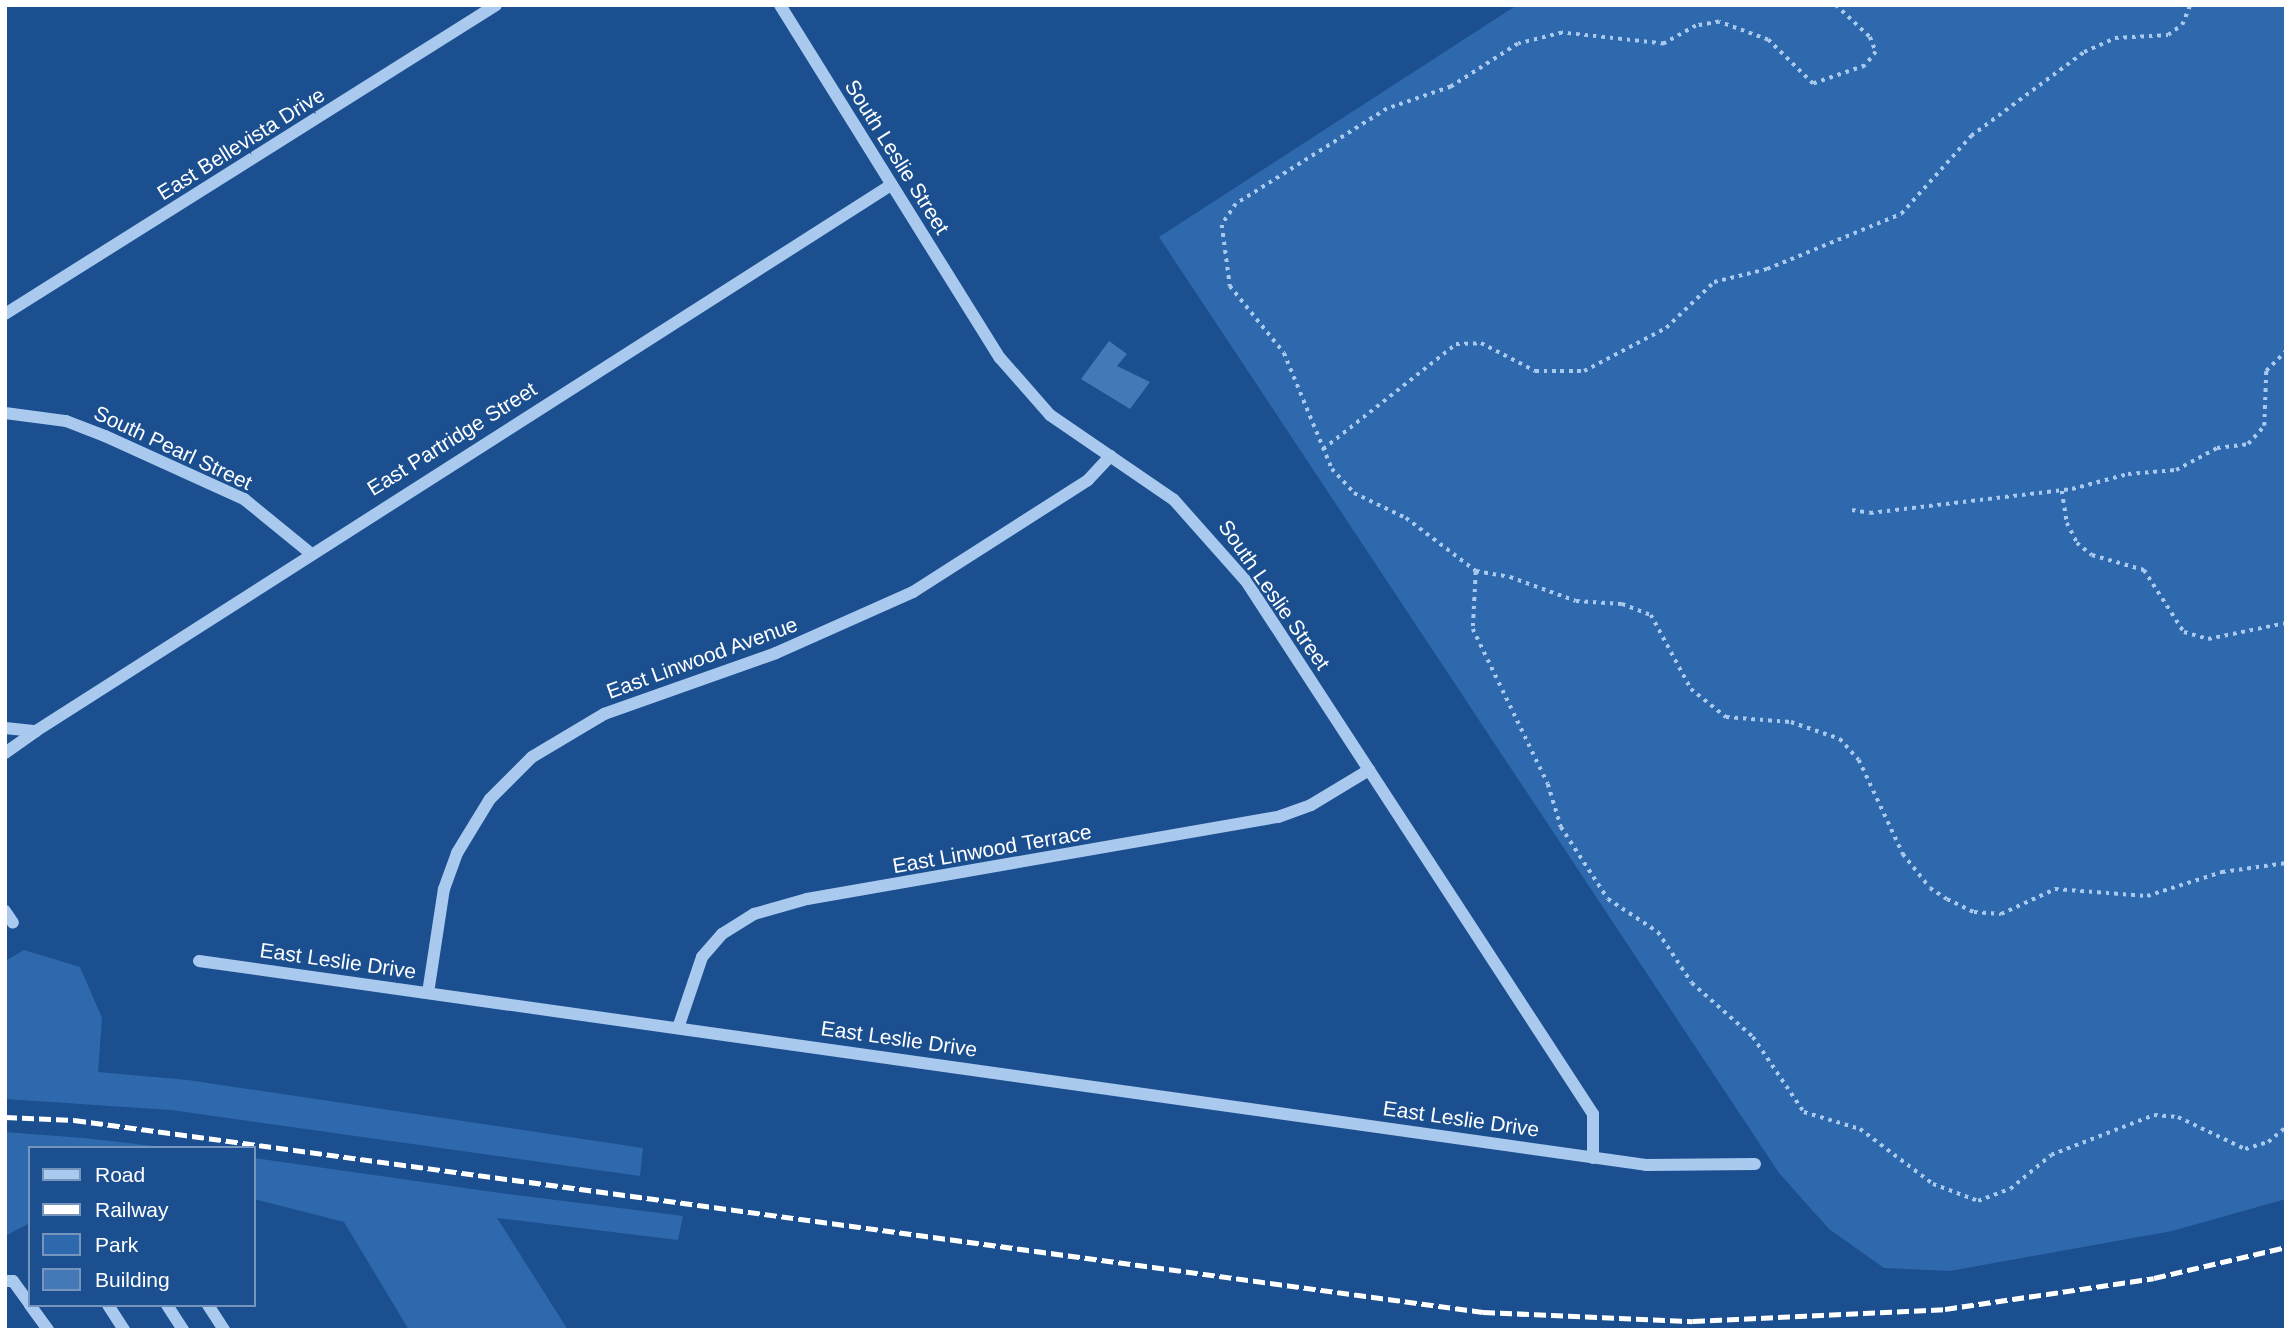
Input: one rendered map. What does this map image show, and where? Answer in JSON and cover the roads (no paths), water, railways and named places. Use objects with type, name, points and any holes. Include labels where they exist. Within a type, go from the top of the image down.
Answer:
[{"type":"street","name":"South Leslie Street","points":[[780,5],[1000,358],[1050,415],[1174,500],[1223,550],[1593,1114],[1594,1158]]},
{"type":"street","name":"East Bellevista Drive","points":[[5,314],[486,8]]},
{"type":"street","name":"East Partridge Street","points":[[5,753],[309,551],[891,185]]},
{"type":"street","name":"South Pearl Street","points":[[5,413],[66,421],[244,499],[309,551]]},
{"type":"street","name":"East Linwood Avenue","points":[[428,993],[444,889],[457,853],[490,799],[533,757],[604,714],[776,653],[913,592],[1088,480],[1110,456]]},
{"type":"street","points":[[5,728],[36,731]]},
{"type":"street","name":"East Linwood Terrace","points":[[678,1028],[702,957],[722,934],[754,914],[807,899],[1278,817],[1311,805],[1369,770]]},
{"type":"street","points":[[5,911],[13,923]]},
{"type":"street","name":"East Leslie Drive","points":[[199,961],[1646,1165],[1755,1164]]},
{"type":"street","points":[[5,1281],[13,1281],[28,1302]]},
{"type":"street","points":[[31,1307],[48,1330]]},
{"type":"street","points":[[109,1307],[124,1330]]},
{"type":"street","points":[[168,1307],[183,1330]]},
{"type":"street","points":[[209,1307],[224,1330]]},
{"type":"railway","points":[[5,1117],[74,1120],[1483,1312],[1693,1321],[1945,1309],[2154,1278],[2286,1247]]}]
